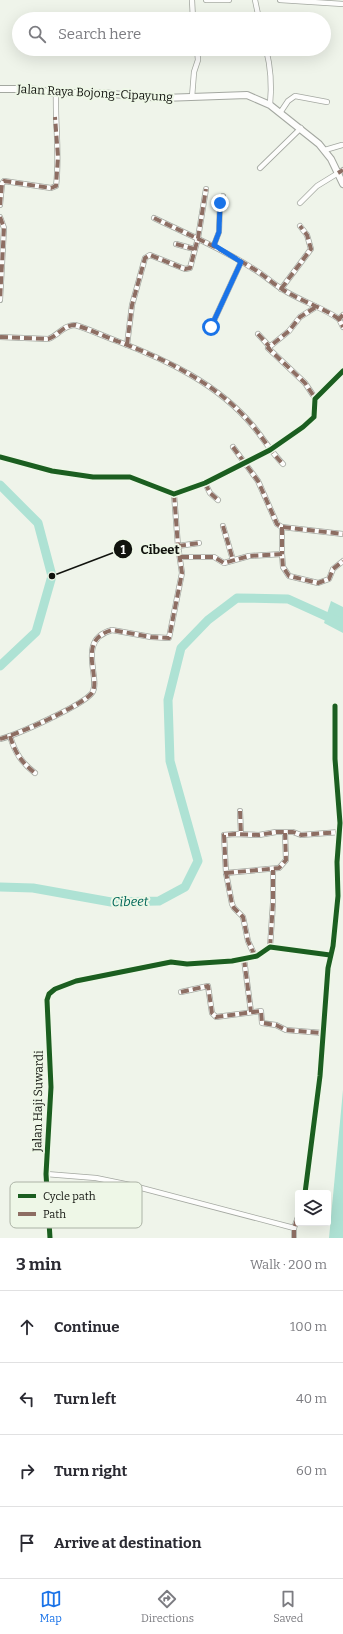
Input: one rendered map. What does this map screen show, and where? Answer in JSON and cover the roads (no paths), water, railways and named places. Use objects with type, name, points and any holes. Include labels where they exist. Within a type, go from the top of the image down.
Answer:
[{"type":"street","points":[[192,0],[193,12]]},
{"type":"street","points":[[206,0],[229,0]]},
{"type":"street","points":[[255,0],[258,12]]},
{"type":"street","points":[[280,0],[343,4]]},
{"type":"street","points":[[192,97],[194,72],[198,60],[198,56]]},
{"type":"street","points":[[267,56],[271,75],[270,105]]},
{"type":"street","name":"Jalan Raya Bojong-Cipayung","points":[[0,89],[30,89],[56,93],[163,98],[248,95],[270,105],[301,128],[325,150],[340,172],[343,184]]},
{"type":"street","points":[[0,205],[2,184],[4,181],[51,188],[56,186],[58,157],[55,117],[56,93]]},
{"type":"street","points":[[280,113],[288,101],[295,96],[327,102]]},
{"type":"street","points":[[260,168],[301,128]]},
{"type":"street","points":[[325,150],[342,145]]},
{"type":"street","points":[[300,203],[312,190],[340,172]]},
{"type":"street","points":[[127,345],[132,305],[145,258],[150,255],[188,269],[192,265],[206,189]]},
{"type":"street","points":[[214,245],[219,232],[220,203],[223,196]]},
{"type":"street","points":[[0,217],[4,228],[0,300]]},
{"type":"street","points":[[154,218],[214,245],[281,289],[330,313],[339,319],[343,327]]},
{"type":"street","points":[[281,289],[311,249],[307,235],[300,226]]},
{"type":"street","points":[[176,244],[194,250]]},
{"type":"street","points":[[211,327],[241,262]]},
{"type":"street","points":[[269,346],[289,331],[300,317],[316,307]]},
{"type":"street","points":[[339,319],[343,315]]},
{"type":"street","points":[[0,337],[48,339],[54,337],[68,326],[74,325],[127,345],[181,369],[211,388],[253,426],[270,450],[283,464]]},
{"type":"street","points":[[258,334],[269,346],[269,350],[305,383],[313,395]]},
{"type":"street","points":[[0,457],[52,471],[93,477],[130,478],[174,494],[205,483],[270,450],[313,419],[315,414],[315,399],[343,371]]},
{"type":"street","points":[[233,447],[258,481],[274,521],[282,527],[343,534]]},
{"type":"street","points":[[205,483],[210,492],[218,500]]},
{"type":"street","points":[[0,739],[50,719],[89,696],[93,692],[95,687],[92,650],[98,638],[107,631],[112,630],[151,637],[169,638],[182,573],[181,557],[178,546],[174,494]]},
{"type":"street","points":[[223,526],[233,560]]},
{"type":"street","points":[[282,527],[283,567],[289,576],[318,583],[329,579],[333,569],[343,561]]},
{"type":"street","points":[[178,546],[199,543]]},
{"type":"street","points":[[181,557],[214,557],[224,563],[250,556],[282,554]]},
{"type":"street","points":[[305,1190],[319,1084],[330,955],[333,946],[338,896],[337,867],[340,832],[335,759],[335,706]]},
{"type":"street","points":[[10,736],[15,752],[26,766],[35,773]]},
{"type":"street","points":[[240,811],[241,834]]},
{"type":"street","points":[[255,956],[248,941],[244,917],[232,907],[226,873],[224,836],[241,834],[259,836],[276,832],[293,832],[301,835],[340,832]]},
{"type":"street","points":[[226,873],[273,870],[279,868],[286,860],[285,833]]},
{"type":"street","points":[[273,870],[273,903],[270,947],[330,955]]},
{"type":"street","name":"Jalan Haji Suwardi","points":[[46,1182],[51,1087],[47,1000],[50,994],[55,990],[76,981],[171,962],[187,964],[244,959],[255,956],[270,947]]},
{"type":"street","points":[[244,959],[251,1012]]},
{"type":"street","points":[[181,992],[208,986],[212,1013],[216,1017],[261,1011],[262,1023],[276,1025],[286,1030],[323,1032]]},
{"type":"street","points":[[46,1174],[96,1178],[115,1182]]},
{"type":"street","points":[[142,1188],[294,1228],[294,1238]]},
{"type":"street","name":"Jalan Haji Suwardi","points":[[49,1228],[50,1238]]},
{"type":"water","points":[[331,601],[343,607],[343,633],[324,623]]},
{"type":"water","points":[[343,1090],[343,1238],[329,1238]]},
{"type":"waterway","name":"Cibeet","points":[[0,485],[38,523],[52,576],[36,632],[0,666]]},
{"type":"waterway","name":"Cibeet","points":[[0,887],[33,888],[111,902],[159,901],[185,887],[198,861],[170,761],[168,700],[181,648],[208,620],[237,598],[288,599],[343,624]]},
{"type":"place","name":"Cibeet","points":[[52,576]]}]
